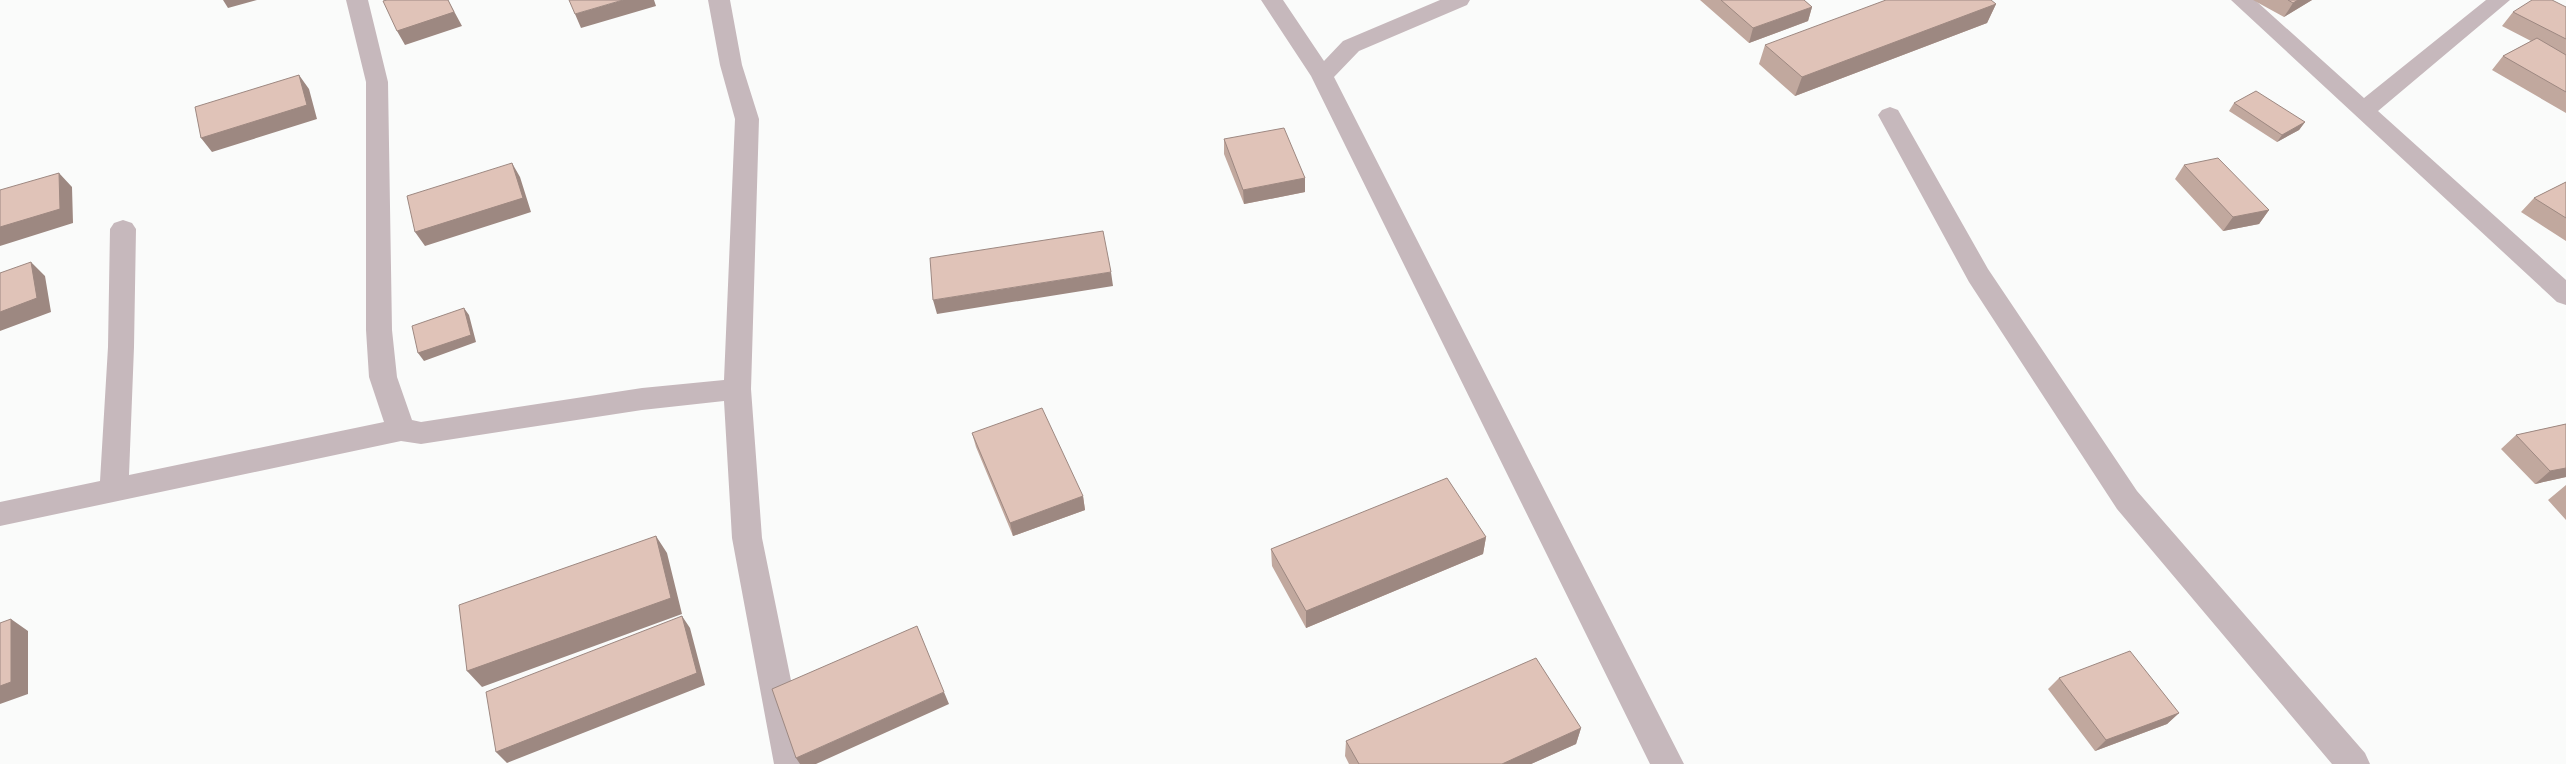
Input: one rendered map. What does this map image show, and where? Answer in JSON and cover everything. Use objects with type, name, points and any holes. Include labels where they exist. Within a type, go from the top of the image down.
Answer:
[{"type":"street","points":[[357,0],[377,82],[379,330],[383,377],[401,430]]},
{"type":"street","points":[[719,0],[731,65],[747,119],[737,389],[747,538],[791,764]]},
{"type":"street","points":[[1272,0],[1322,76],[1667,764]]},
{"type":"street","points":[[1322,76],[1351,46],[1459,0]]},
{"type":"street","points":[[2242,0],[2566,295]]},
{"type":"street","points":[[2364,110],[2499,0]]},
{"type":"street","points":[[1890,115],[1978,275],[2127,500],[2353,764]]},
{"type":"street","points":[[114,490],[121,347],[123,229]]},
{"type":"street","points":[[0,514],[401,430],[421,433],[642,398],[737,389]]},
{"type":"building","points":[[448,0],[454,12],[397,31],[383,1]]},
{"type":"building","points":[[569,0],[623,0],[575,14]]},
{"type":"building","points":[[1721,0],[1804,0],[1812,7],[1753,28]]},
{"type":"building","points":[[1886,0],[1991,0],[1996,4],[1802,77],[1765,45]]},
{"type":"building","points":[[2532,0],[2552,0],[2566,7],[2566,39],[2513,12]]},
{"type":"building","points":[[2537,38],[2566,55],[2566,92],[2503,56]]},
{"type":"building","points":[[299,75],[307,105],[201,138],[195,107]]},
{"type":"building","points":[[2256,91],[2305,122],[2282,135],[2234,103]]},
{"type":"building","points":[[1284,128],[1305,178],[1243,190],[1224,139]]},
{"type":"building","points":[[2218,158],[2269,210],[2233,217],[2184,165]]},
{"type":"building","points":[[512,163],[523,198],[415,232],[407,196]]},
{"type":"building","points":[[59,173],[60,209],[0,227],[0,190]]},
{"type":"building","points":[[2566,182],[2566,218],[2534,198]]},
{"type":"building","points":[[1103,231],[1111,272],[933,300],[930,258]]},
{"type":"building","points":[[31,262],[37,298],[0,312],[0,273]]},
{"type":"building","points":[[464,308],[471,335],[418,353],[412,326]]},
{"type":"building","points":[[1042,408],[1083,496],[1010,523],[972,433]]},
{"type":"building","points":[[2566,424],[2566,468],[2550,471],[2516,435]]},
{"type":"building","points":[[1447,478],[1486,537],[1306,611],[1271,549]]},
{"type":"building","points":[[656,536],[671,598],[467,671],[459,605]]},
{"type":"building","points":[[682,616],[697,673],[496,752],[486,692]]},
{"type":"building","points":[[11,619],[11,682],[0,686],[0,623]]},
{"type":"building","points":[[917,626],[944,692],[796,758],[772,689]]},
{"type":"building","points":[[2130,651],[2179,713],[2106,740],[2059,678]]},
{"type":"building","points":[[1536,658],[1581,728],[1502,764],[1359,764],[1346,741]]}]
